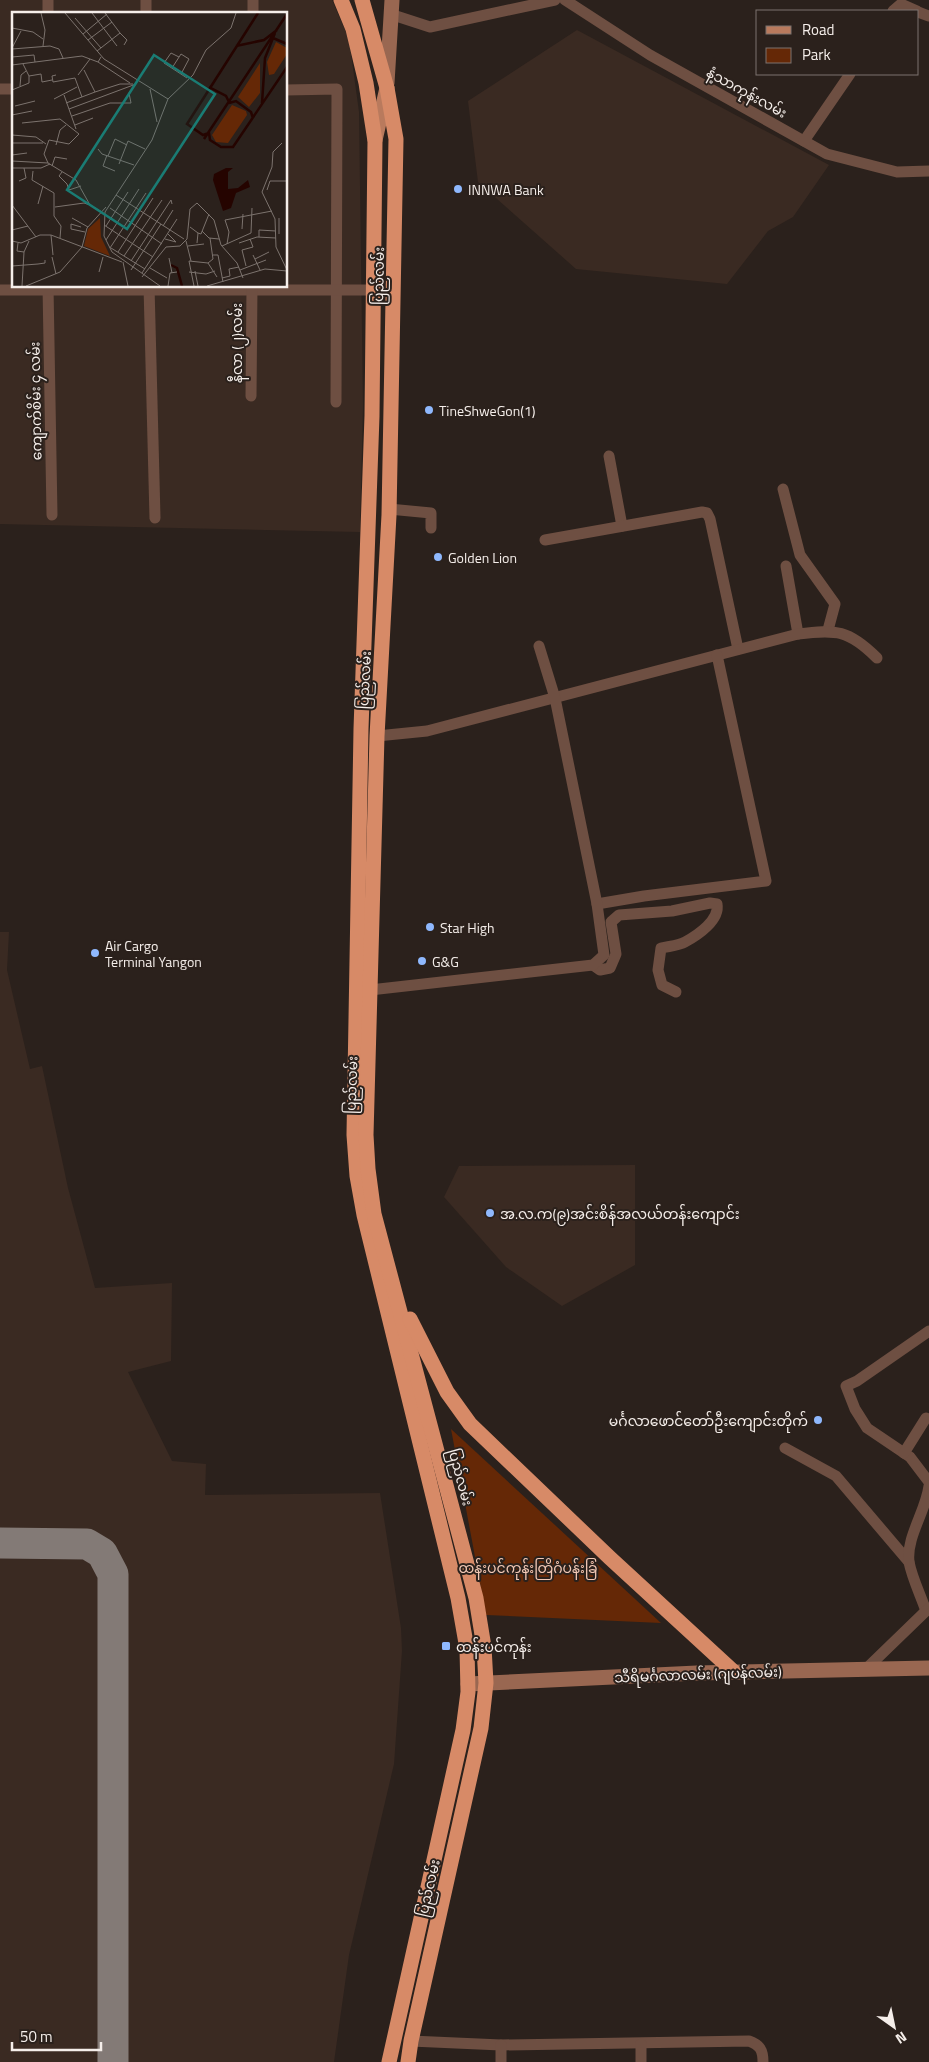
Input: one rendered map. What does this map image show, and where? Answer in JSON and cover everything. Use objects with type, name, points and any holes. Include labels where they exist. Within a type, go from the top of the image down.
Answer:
[{"type":"highway","name":"ပြည်လမ်း","points":[[341,0],[352,29],[366,83],[375,141],[372,426],[361,729],[355,1143],[357,1176],[364,1215],[458,1598],[467,1649],[468,1684],[463,1730],[389,2062]]},
{"type":"highway","name":"ပြည်လမ်း","points":[[362,0],[387,88],[396,139],[390,509],[377,736],[366,1135],[368,1169],[374,1214],[476,1598],[484,1647],[486,1683],[481,1728],[411,2041],[408,2062]]},
{"type":"highway","points":[[394,1287],[446,1392],[470,1424],[610,1558],[734,1672]]},
{"type":"main road","name":"ပြည်လမ်း","points":[[375,141],[387,88]]},
{"type":"street","points":[[391,11],[430,27],[555,0]]},
{"type":"street","name":"နံ့သာကုန်းလမ်း","points":[[565,0],[650,54],[827,154],[897,172],[929,171]]},
{"type":"street","points":[[894,10],[901,4],[915,10]]},
{"type":"street","points":[[352,29],[369,24],[391,11]]},
{"type":"street","points":[[387,88],[391,11]]},
{"type":"street","points":[[804,141],[849,75]]},
{"type":"street","points":[[288,90],[337,89],[336,402]]},
{"type":"street","points":[[0,290],[48,288],[252,288],[374,290]]},
{"type":"street","name":"ကျောက်စိမ်း ၄ လမ်း","points":[[48,288],[52,515]]},
{"type":"street","points":[[149,288],[155,518]]},
{"type":"street","name":"နီလာ (၂)လမ်း","points":[[251,396],[252,288]]},
{"type":"street","points":[[609,456],[622,526]]},
{"type":"street","points":[[782,489],[800,555],[835,604],[828,630]]},
{"type":"street","points":[[390,509],[431,513],[431,528]]},
{"type":"street","points":[[545,540],[702,512],[706,513],[710,519],[738,649]]},
{"type":"street","points":[[786,566],[798,634]]},
{"type":"street","points":[[377,736],[427,731],[798,634],[828,630],[859,640],[877,658]]},
{"type":"street","points":[[370,990],[593,965],[604,955],[596,904],[555,698],[539,646]]},
{"type":"street","points":[[596,904],[766,881],[717,655]]},
{"type":"street","points":[[593,965],[600,970],[610,968],[616,954],[611,922],[619,915],[672,911],[710,903],[717,904],[718,911],[715,918],[693,936],[684,943],[661,948],[658,970],[662,985],[676,992]]},
{"type":"street","points":[[929,1331],[857,1382],[846,1386],[867,1428],[910,1457],[929,1482]]},
{"type":"street","points":[[904,1453],[926,1418]]},
{"type":"street","points":[[785,1448],[836,1476],[909,1562],[927,1610],[866,1669]]},
{"type":"street","points":[[909,1562],[913,1537],[928,1498],[929,1486]]},
{"type":"street","name":"သီရိမင်္ဂလာလမ်း (ဂျပန်လမ်း)","points":[[468,1684],[734,1672],[929,1668]]},
{"type":"street","points":[[411,2041],[501,2045],[749,2041],[758,2044],[762,2050],[763,2062]]},
{"type":"street","points":[[640,2044],[641,2062]]},
{"type":"street","points":[[501,2045],[502,2062]]},
{"type":"shaded area","points":[[0,0],[332,0],[349,39],[359,112],[363,407],[360,532],[0,524]]},
{"type":"shaded area","points":[[577,30],[829,165],[793,217],[768,231],[727,284],[576,269],[478,182],[468,101]]},
{"type":"shaded area","points":[[0,932],[9,932],[7,970],[30,1069],[42,1066],[68,1188],[95,1288],[172,1283],[171,1361],[128,1372],[172,1461],[206,1464],[205,1495],[380,1493],[401,1628],[402,1651],[394,1764],[349,1955],[334,2062],[0,2062]]},
{"type":"shaded area","points":[[635,1165],[635,1265],[562,1306],[506,1267],[444,1197],[459,1166]]},
{"type":"green space","name":"ထန်းပင်ကုန်းတြိဂံပန်းခြံ","points":[[451,1429],[661,1623],[486,1615]]},
{"type":"taxiway","points":[[0,1543],[87,1544],[102,1553],[113,1574],[113,2062]]},
{"type":"place","name":"INNWA Bank","points":[[458,189]]},
{"type":"place","name":"TineShweGon(1)","points":[[429,410]]},
{"type":"place","name":"Golden Lion","points":[[438,557]]},
{"type":"place","name":"Star High","points":[[430,927]]},
{"type":"place","name":"Air Cargo Terminal Yangon","points":[[95,953]]},
{"type":"place","name":"G&G","points":[[422,961]]},
{"type":"place","name":"အ.လ.က(၉)အင်းစိန်အလယ်တန်းကျောင်း","points":[[490,1213]]},
{"type":"place","name":"မင်္ဂလာဖောင်တော်ဦးကျောင်းတိုက်","points":[[818,1420]]},
{"type":"place","name":"ထန်းပင်ကုန်း","points":[[446,1646]]}]
